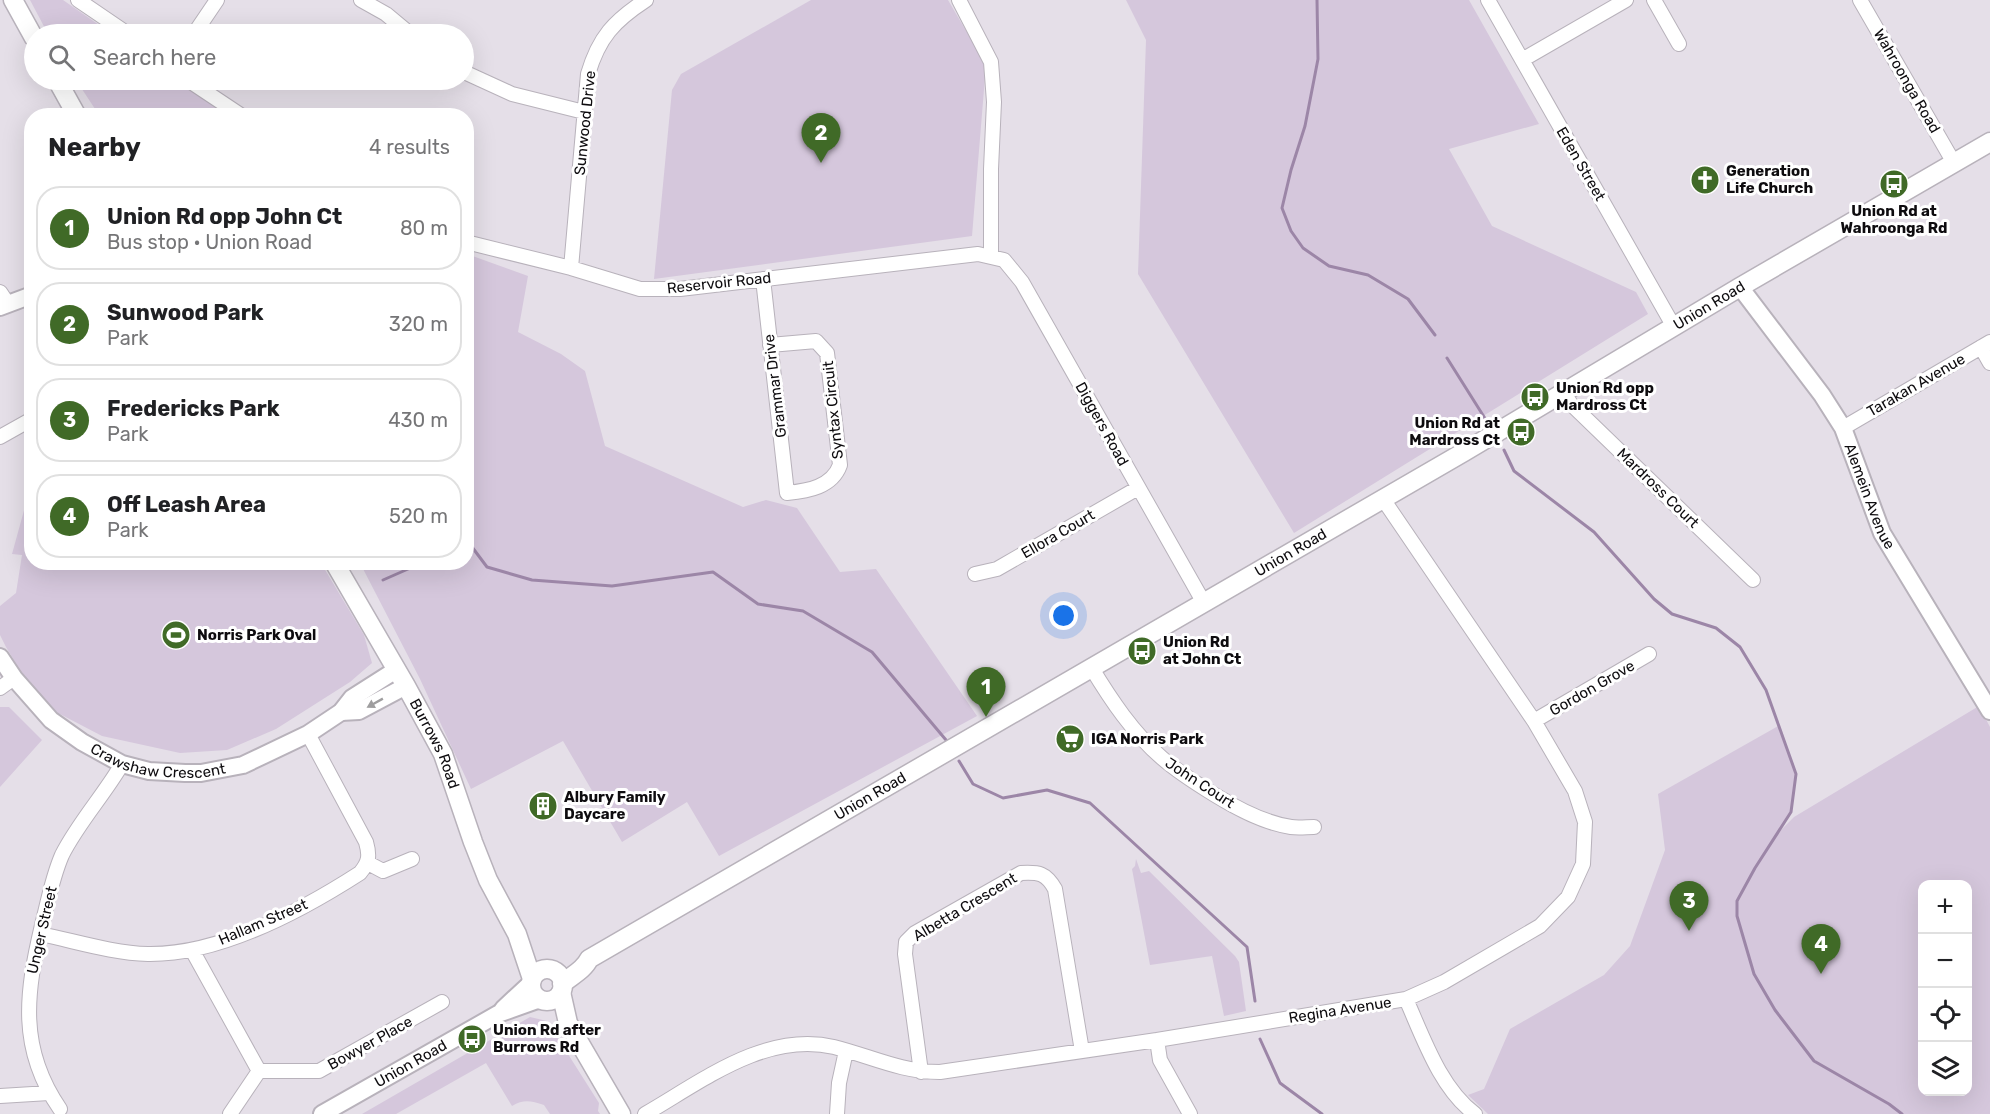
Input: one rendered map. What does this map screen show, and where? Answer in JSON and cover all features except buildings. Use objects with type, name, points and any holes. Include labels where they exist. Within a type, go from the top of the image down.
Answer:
[{"type":"main road","points":[[13,0],[26,24]]},
{"type":"main road","points":[[63,90],[73,108]]},
{"type":"main road","name":"Union Road","points":[[547,985],[581,958],[590,959],[1383,499],[1990,142]]},
{"type":"main road","name":"Burrows Road","points":[[339,570],[443,754],[488,880],[621,1114]]},
{"type":"street","points":[[78,0],[113,24]]},
{"type":"street","points":[[201,24],[217,0]]},
{"type":"street","points":[[361,0],[386,14],[398,24]]},
{"type":"street","name":"Sunwood Drive","points":[[571,268],[588,74],[594,53],[605,35],[646,0]]},
{"type":"street","points":[[959,0],[991,62],[994,102],[985,255]]},
{"type":"street","name":"Eden Street","points":[[1488,0],[1674,327]]},
{"type":"street","points":[[1522,60],[1626,0]]},
{"type":"street","points":[[1654,0],[1679,44]]},
{"type":"street","name":"Wahroonga Road","points":[[1860,0],[1954,163]]},
{"type":"street","points":[[474,77],[512,94],[584,112]]},
{"type":"street","points":[[203,90],[230,108]]},
{"type":"street","name":"Reservoir Road","points":[[474,244],[571,268],[640,289],[680,289],[985,255]]},
{"type":"street","name":"Diggers Road","points":[[985,255],[1004,260],[1022,282],[1204,603]]},
{"type":"street","name":"Grammar Drive","points":[[763,279],[788,493]]},
{"type":"street","name":"Alemein Avenue","points":[[1740,287],[1822,395],[1843,428],[1882,532],[1990,711]]},
{"type":"street","points":[[3,301],[24,297]]},
{"type":"street","name":"Syntax Circuit","points":[[770,345],[816,341],[827,353],[840,465],[837,473],[813,490],[788,493]]},
{"type":"street","points":[[1985,345],[1990,363]]},
{"type":"street","name":"Tarakan Avenue","points":[[1843,428],[1985,345]]},
{"type":"street","name":"Mardross Court","points":[[1564,393],[1571,404],[1753,580]]},
{"type":"street","points":[[0,436],[24,423]]},
{"type":"street","name":"Ellora Court","points":[[975,574],[997,569],[1138,488]]},
{"type":"street","name":"Regina Avenue","points":[[645,1114],[726,1068],[773,1047],[813,1044],[846,1051],[902,1069],[921,1072],[959,1069],[1157,1040],[1406,999],[1444,982],[1540,926],[1568,897],[1583,864],[1585,822],[1575,791],[1534,721],[1383,499]]},
{"type":"street","name":"Gordon Grove","points":[[1534,721],[1649,654]]},
{"type":"street","name":"Crawshaw Crescent","points":[[0,657],[7,683],[51,720],[82,742],[122,764],[148,771],[167,772],[201,773],[243,765],[308,734],[341,712],[352,698],[396,670]]},
{"type":"street","name":"John Court","points":[[1092,667],[1110,697],[1135,730],[1162,759],[1231,805],[1257,817],[1291,827],[1314,827]]},
{"type":"street","name":"Crawshaw Crescent","points":[[341,712],[359,711],[406,686]]},
{"type":"street","points":[[308,734],[366,842],[369,854],[368,863],[383,871],[412,859]]},
{"type":"street","name":"Unger Street","points":[[60,1109],[50,1093],[36,1060],[29,1032],[30,982],[53,879],[63,854],[122,764]]},
{"type":"street","name":"Hallam Street","points":[[40,934],[148,954],[192,950],[229,939],[290,914],[360,873],[368,863]]},
{"type":"street","name":"Albetta Crescent","points":[[921,1072],[905,954],[906,942],[915,933],[1021,873],[1035,872],[1048,877],[1055,889],[1082,1051]]},
{"type":"street","points":[[192,950],[259,1071],[230,1114]]},
{"type":"street","name":"Union Road","points":[[322,1114],[547,985]]},
{"type":"street","points":[[1406,999],[1430,1054],[1455,1096],[1474,1114]]},
{"type":"street","name":"Bowyer Place","points":[[259,1071],[319,1071],[442,1002]]},
{"type":"street","points":[[1157,1040],[1160,1059],[1190,1114]]},
{"type":"street","points":[[837,1114],[839,1083],[846,1051]]},
{"type":"street","points":[[0,1096],[50,1093]]},
{"type":"shaded area","points":[[30,0],[63,0],[98,24],[43,24]]},
{"type":"shaded area","points":[[811,0],[948,0],[986,65],[972,236],[654,279],[672,90],[681,74]]},
{"type":"shaded area","points":[[1126,0],[1469,0],[1539,124],[1449,149],[1492,226],[1636,292],[1648,314],[1294,533],[1138,274],[1146,40]]},
{"type":"shaded area","points":[[83,90],[193,90],[221,108],[94,108]]},
{"type":"shaded area","points":[[474,257],[528,276],[518,332],[561,354],[585,371],[605,446],[743,507],[766,500],[797,508],[840,572],[876,569],[977,716],[719,856],[687,802],[622,842],[563,741],[471,789],[420,679],[364,570],[474,570]]},
{"type":"shaded area","points":[[24,510],[24,570],[325,570],[364,635],[372,663],[350,682],[276,729],[227,750],[180,753],[102,736],[58,713],[41,697],[25,679],[0,635],[0,606],[16,593],[22,555],[12,554]]},
{"type":"shaded area","points":[[1979,706],[1990,727],[1990,1114],[1488,1114],[1468,1095],[1484,1089],[1510,1029],[1604,975],[1630,946],[1665,850],[1658,794],[1780,725],[1796,774],[1791,812],[1779,832],[1794,817]]},
{"type":"shaded area","points":[[0,707],[9,707],[42,740],[0,787]]},
{"type":"shaded area","points":[[1136,859],[1141,873],[1149,871],[1235,956],[1239,962],[1246,1011],[1224,1016],[1212,956],[1150,965],[1132,869]]},
{"type":"shaded area","points":[[530,1017],[547,1021],[599,1103],[600,1114],[550,1114],[544,1105],[528,1101],[512,1106],[486,1063],[396,1114],[362,1114]]},
{"type":"waterway","points":[[1317,0],[1318,59],[1305,126],[1282,208],[1291,231],[1303,248],[1329,266],[1368,275],[1408,299],[1435,335]]},
{"type":"waterway","points":[[1447,358],[1486,420]]},
{"type":"waterway","points":[[1504,450],[1514,471],[1594,532],[1654,599],[1672,614],[1716,628],[1740,647],[1766,690],[1796,774],[1791,812],[1737,901],[1737,916],[1754,974],[1775,1010],[1814,1061],[1889,1104],[1902,1114]]},
{"type":"waterway","points":[[474,550],[487,567],[532,580],[612,586],[713,572],[758,604],[803,611],[872,652],[946,740]]},
{"type":"waterway","points":[[383,580],[406,570]]},
{"type":"waterway","points":[[959,761],[973,784],[1003,798],[1047,790],[1090,803],[1247,947],[1255,1001]]},
{"type":"waterway","points":[[1260,1039],[1280,1083],[1322,1114]]},
{"type":"place","name":"Sunwood Park","points":[[821,163]]},
{"type":"place","name":"Generation Life Church","points":[[1705,180]]},
{"type":"place","name":"Union Rd at Wahroonga Rd","points":[[1894,184]]},
{"type":"place","name":"Union Rd opp Mardross Ct","points":[[1535,397]]},
{"type":"place","name":"Union Rd at Mardross Ct","points":[[1521,432]]},
{"type":"place","name":"Norris Park Oval","points":[[176,635]]},
{"type":"place","name":"Union Rd at John Ct","points":[[1142,651]]},
{"type":"place","name":"Union Rd opp John Ct","points":[[986,717]]},
{"type":"place","name":"IGA Norris Park","points":[[1070,739]]},
{"type":"place","name":"Albury Family Daycare","points":[[543,806]]},
{"type":"place","name":"Fredericks Park","points":[[1689,931]]},
{"type":"place","name":"Off Leash Area","points":[[1821,974]]},
{"type":"place","name":"Union Rd after Burrows Rd","points":[[472,1039]]}]
